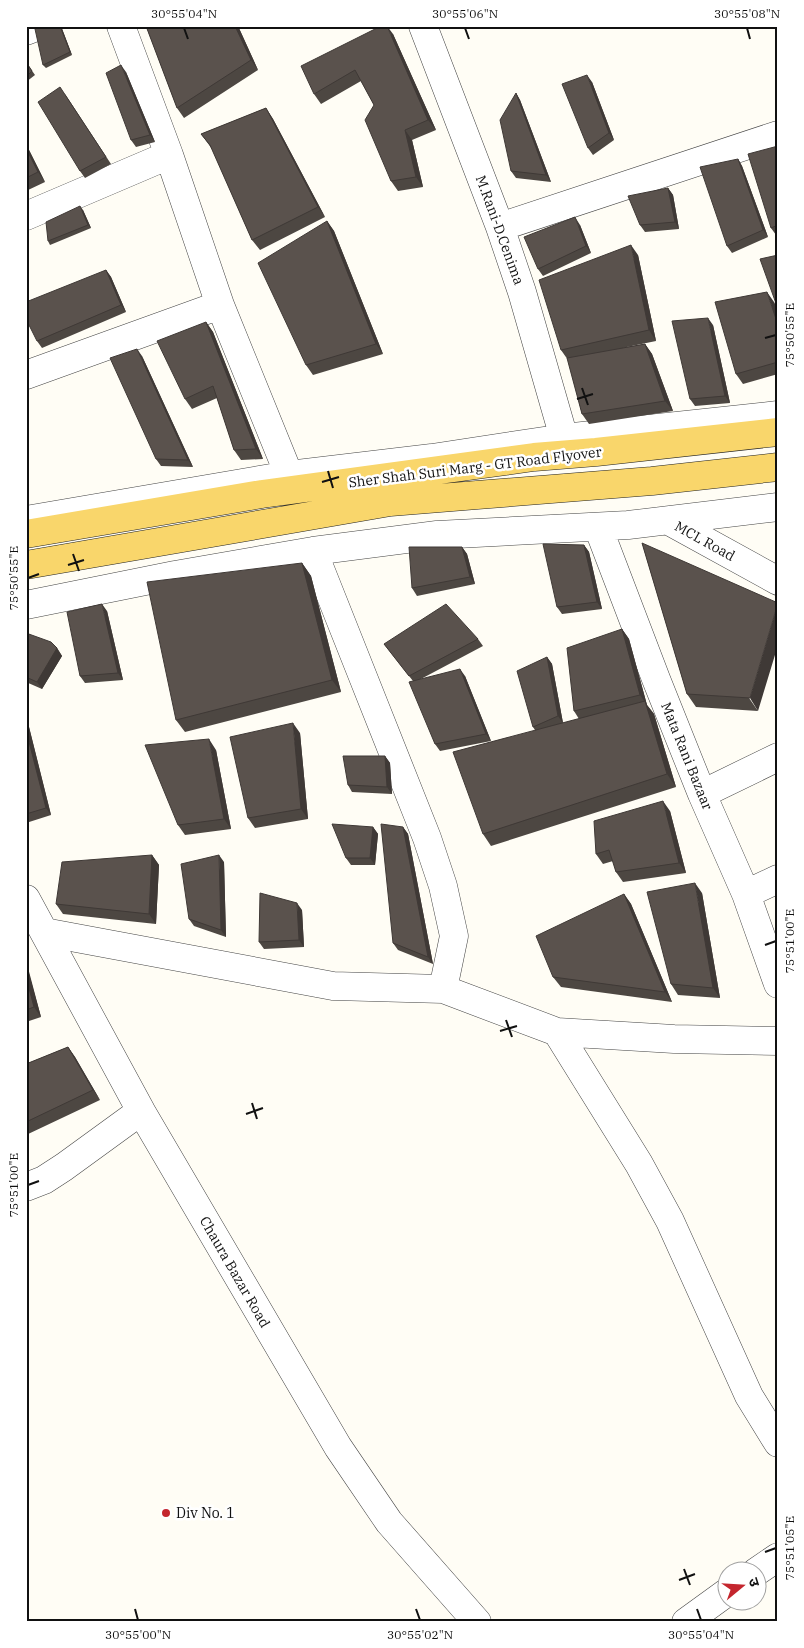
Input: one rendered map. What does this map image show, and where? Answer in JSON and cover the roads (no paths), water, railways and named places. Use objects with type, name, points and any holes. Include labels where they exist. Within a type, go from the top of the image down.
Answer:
[{"type":"main road","name":"Sher Shah Suri Marg - GT Road Flyover","points":[[26,534],[262,494],[487,463],[778,432]]},
{"type":"main road","name":"Sher Shah Suri Marg - GT Road Flyover","points":[[26,565],[390,502],[652,481],[778,467]]},
{"type":"street","points":[[26,31],[39,26]]},
{"type":"street","points":[[121,26],[169,155],[220,304],[289,475]]},
{"type":"street","name":"M.Rani-D.Cenima","points":[[423,26],[500,227],[522,292],[564,438]]},
{"type":"street","points":[[500,227],[778,136]]},
{"type":"street","points":[[26,216],[169,155]]},
{"type":"street","points":[[26,375],[220,304]]},
{"type":"street","points":[[26,520],[289,475],[432,458],[564,438],[778,415]]},
{"type":"street","points":[[670,521],[778,507]]},
{"type":"street","name":"MCL Road","points":[[26,605],[175,574],[313,551],[437,535],[598,527],[670,521],[778,580]]},
{"type":"street","name":"Mata Rani Bazaar","points":[[598,527],[702,794],[746,894],[778,984]]},
{"type":"street","points":[[313,551],[427,838],[443,886],[454,936],[443,989]]},
{"type":"street","points":[[702,794],[778,757]]},
{"type":"street","points":[[746,894],[778,879]]},
{"type":"street","name":"Chaura Bazar Road","points":[[26,899],[141,1111],[338,1447],[389,1522],[477,1622]]},
{"type":"street","points":[[44,932],[334,986],[443,989],[557,1032],[674,1039],[778,1041]]},
{"type":"street","points":[[557,1032],[639,1164],[670,1221],[749,1396],[778,1443]]},
{"type":"street","points":[[26,1187],[44,1180],[64,1167],[141,1111]]},
{"type":"street","points":[[766,1565],[778,1556]]},
{"type":"street","points":[[686,1622],[716,1600]]},
{"type":"place","name":"Div No. 1","points":[[166,1513]]}]
